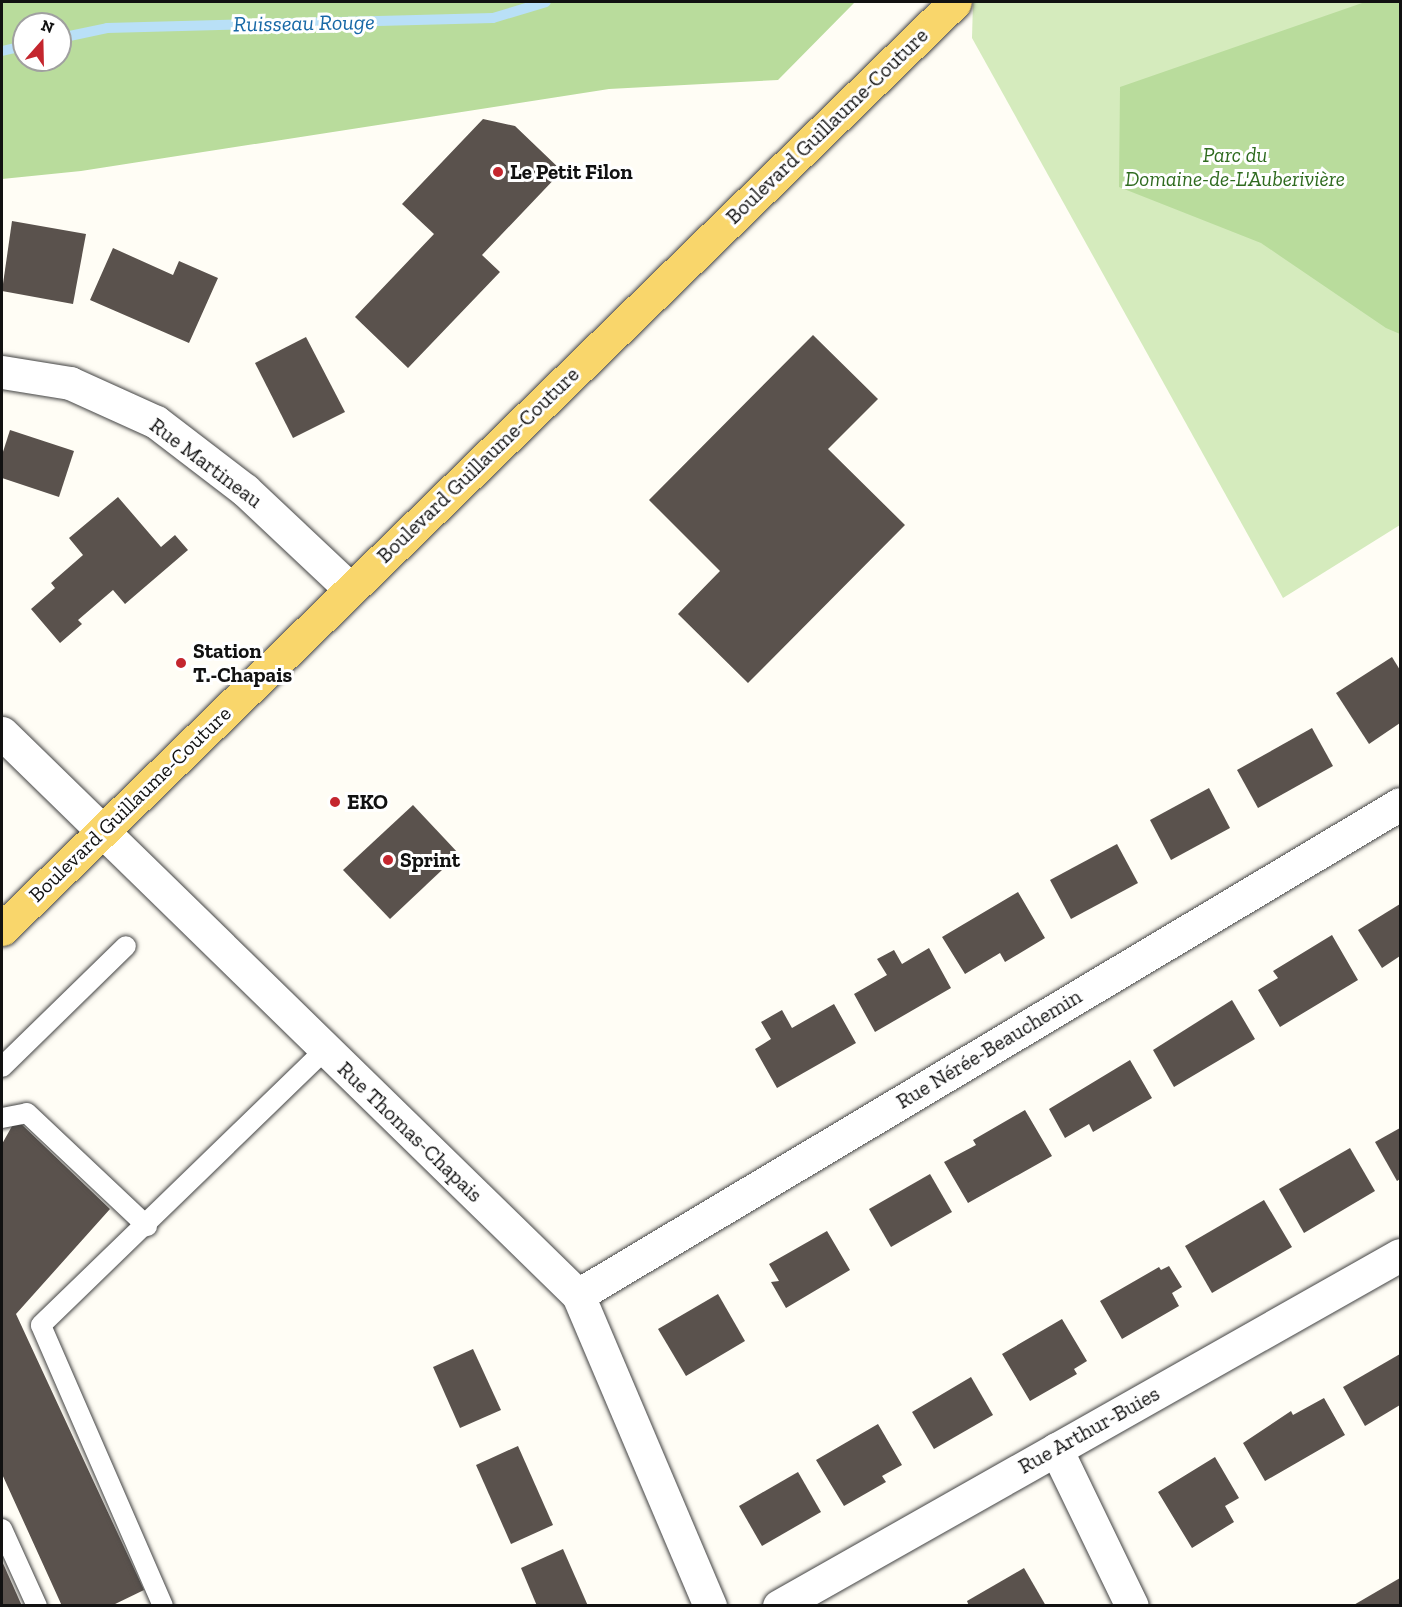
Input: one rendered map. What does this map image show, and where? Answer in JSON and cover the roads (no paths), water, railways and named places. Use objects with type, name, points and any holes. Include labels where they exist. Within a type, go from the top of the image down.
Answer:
[{"type":"main road","name":"Boulevard Guillaume-Couture","points":[[2,929],[955,2]]},
{"type":"street","name":"Rue Martineau","points":[[2,372],[70,383],[156,422],[245,490],[350,589]]},
{"type":"street","name":"Rue Thomas-Chapais","points":[[2,733],[100,832],[578,1295],[710,1605]]},
{"type":"street","name":"Rue Nérée-Beauchemin","points":[[578,1295],[1401,804]]},
{"type":"street","name":"Rue Arthur-Buies","points":[[778,1605],[1401,1255]]},
{"type":"street","points":[[1056,1449],[1132,1605]]},
{"type":"lane","points":[[2,1067],[126,946]]},
{"type":"lane","points":[[163,1605],[41,1325],[147,1226],[325,1050]]},
{"type":"lane","points":[[2,1119],[27,1113],[147,1226]]},
{"type":"lane","points":[[2,1529],[37,1605]]},
{"type":"waterway","name":"Ruisseau Rouge","points":[[72,35],[107,28],[493,18],[546,2]]},
{"type":"waterway","name":"Ruisseau Rouge","points":[[2,51],[12,49]]},
{"type":"place","name":"Le Petit Filon","points":[[498,172]]},
{"type":"place","name":"Station T.-Chapais","points":[[181,663]]},
{"type":"place","name":"EKO","points":[[335,802]]},
{"type":"place","name":"Sprint","points":[[388,860]]},
{"type":"park label","name":"Parc du Domaine-de-L'Auberivière","points":[[1235,167]]}]
